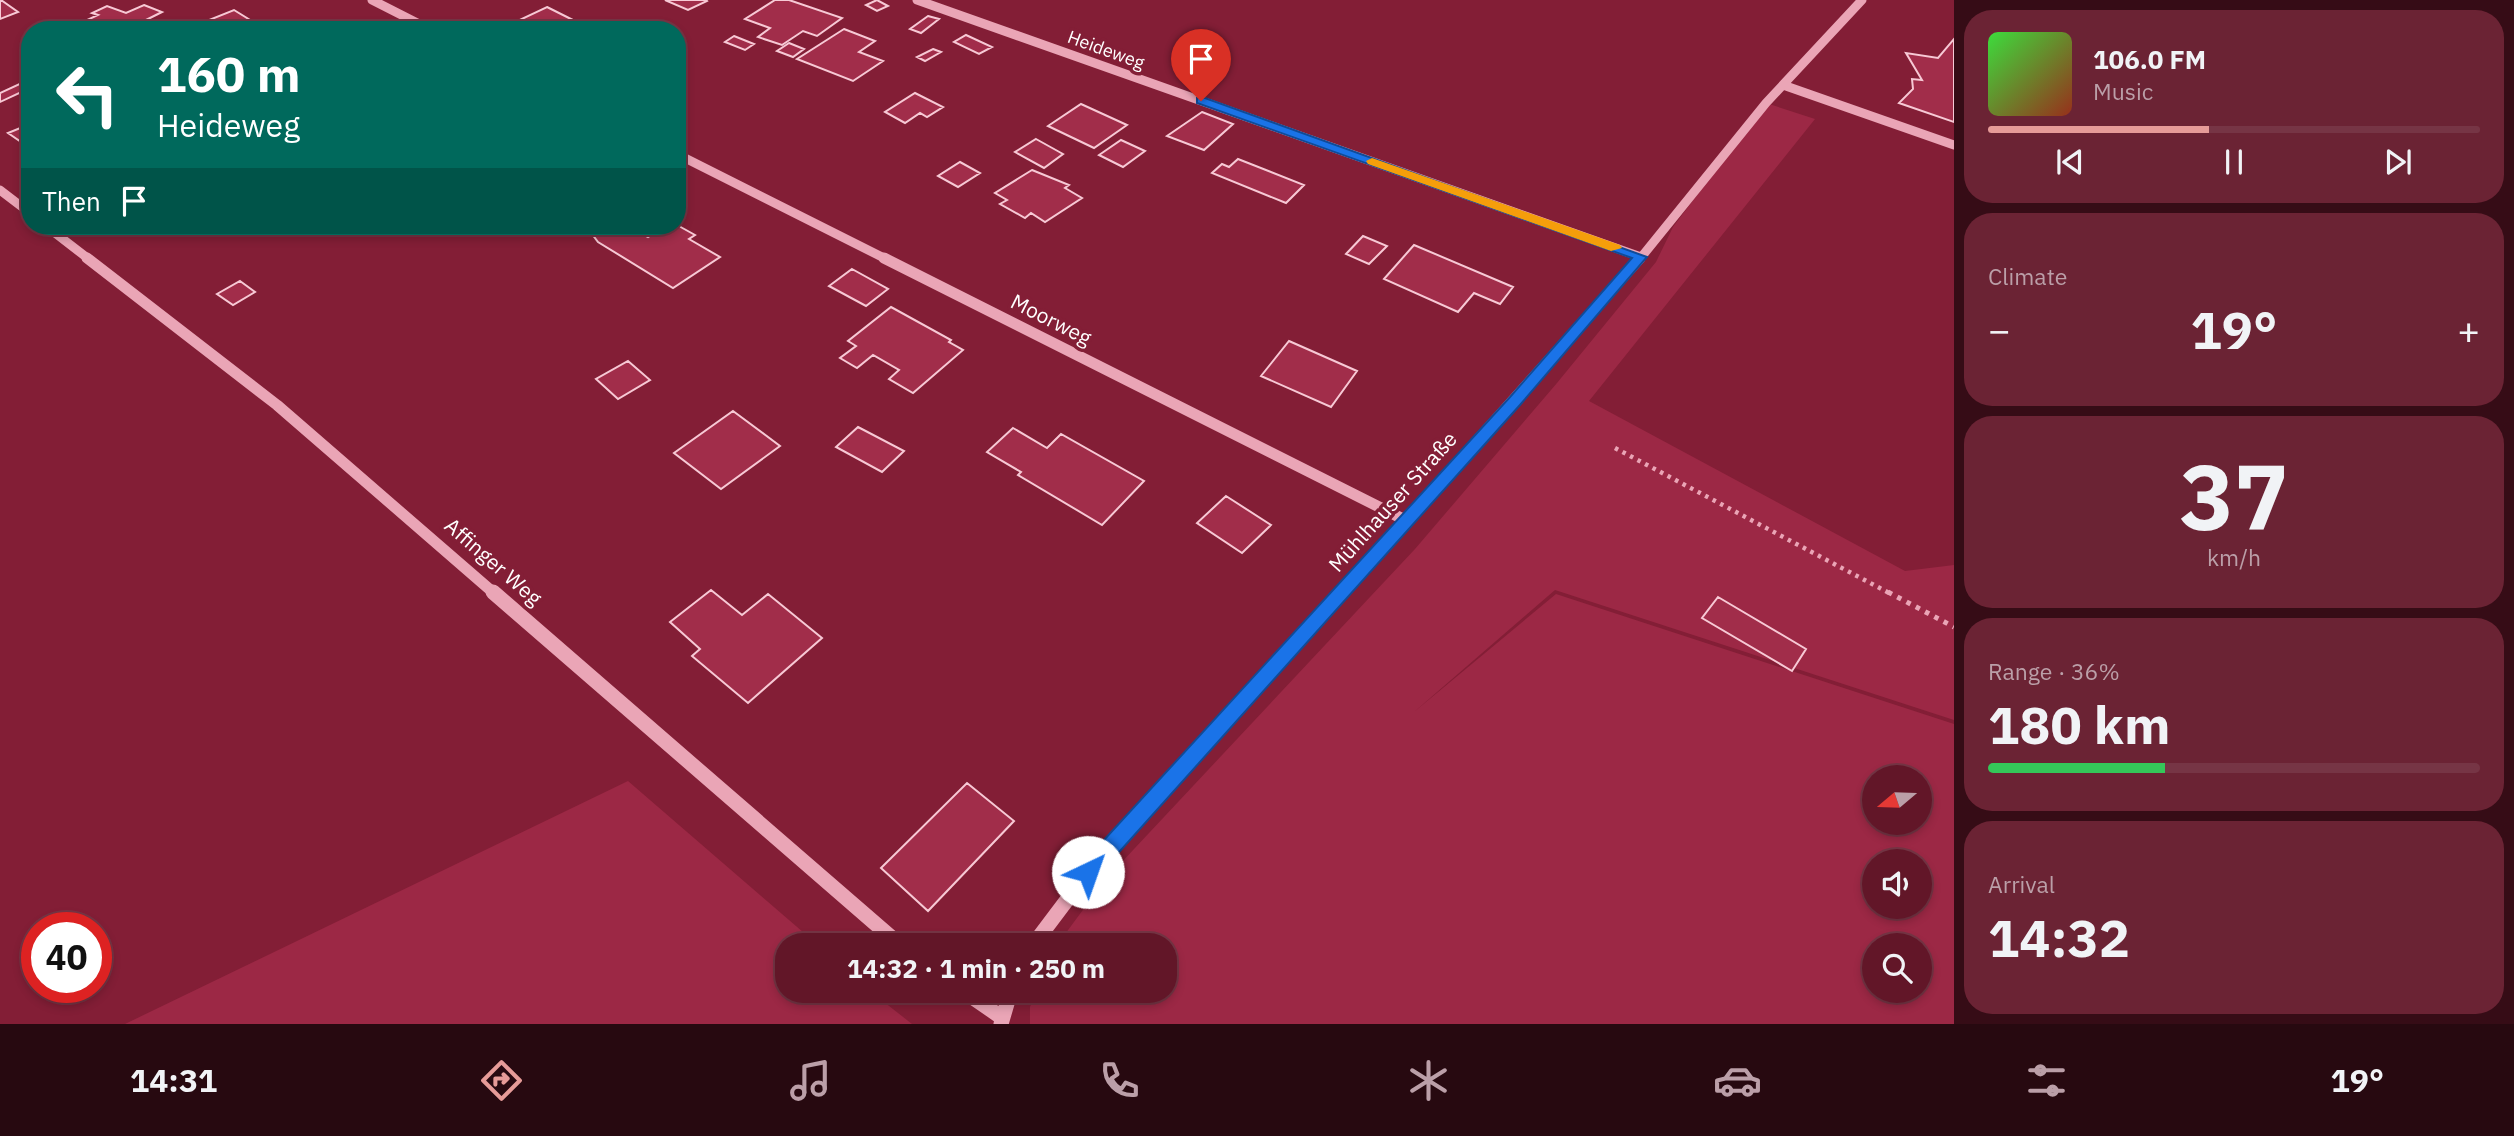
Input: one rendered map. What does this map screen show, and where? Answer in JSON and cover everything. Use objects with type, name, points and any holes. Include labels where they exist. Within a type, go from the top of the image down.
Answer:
[{"type":"street","points":[[372,0],[413,21]]},
{"type":"street","name":"Heideweg","points":[[917,0],[1640,257]]},
{"type":"street","name":"Mühlhauser Straße","points":[[1042,933],[1088,872],[1407,521],[1640,257],[1783,85],[1862,0]]},
{"type":"street","points":[[1783,85],[1954,145]]},
{"type":"street","name":"Moorweg","points":[[686,159],[1407,521]]},
{"type":"street","points":[[0,190],[21,206]]},
{"type":"street","name":"Affinger Weg","points":[[58,235],[277,405],[886,933]]},
{"type":"street","points":[[978,1003],[1001,1021],[1007,1003]]},
{"type":"path","points":[[1615,448],[1954,627]]},
{"type":"shaded area","points":[[1766,103],[1815,119],[1589,401],[1905,571],[1954,565],[1954,720],[1555,590],[1414,712],[1556,594],[1954,724],[1954,1024],[1030,1024],[1032,1003],[1177,1003],[1177,933],[1066,933],[1105,880],[1415,549],[1656,262],[1673,227]]},
{"type":"shaded area","points":[[628,781],[804,933],[775,933],[775,1003],[885,1003],[912,1024],[125,1024]]},
{"type":"building","points":[[1,0],[18,12],[0,19]]},
{"type":"building","points":[[665,0],[706,0],[707,1],[688,10]]},
{"type":"building","points":[[775,0],[789,0],[842,18],[817,36],[803,31],[782,45],[758,37],[770,28],[745,19]]},
{"type":"building","points":[[877,0],[888,6],[877,11],[866,5]]},
{"type":"building","points":[[144,5],[162,12],[144,21],[85,21],[98,15],[92,13],[107,6],[126,13]]},
{"type":"building","points":[[547,7],[575,21],[517,21]]},
{"type":"building","points":[[234,10],[252,21],[206,21]]},
{"type":"building","points":[[928,16],[939,19],[921,33],[910,29]]},
{"type":"building","points":[[844,29],[875,41],[859,52],[883,61],[853,81],[797,59]]},
{"type":"building","points":[[966,35],[992,47],[979,54],[954,42]]},
{"type":"building","points":[[734,36],[754,44],[745,50],[725,42]]},
{"type":"building","points":[[1954,39],[1954,122],[1899,103],[1913,89],[1912,79],[1922,80],[1906,53],[1938,58]]},
{"type":"building","points":[[789,43],[804,49],[793,57],[777,51]]},
{"type":"building","points":[[933,49],[941,52],[925,61],[917,57]]},
{"type":"building","points":[[21,83],[21,92],[0,102],[0,93]]},
{"type":"building","points":[[915,93],[943,107],[927,117],[920,113],[905,123],[885,112]]},
{"type":"building","points":[[1081,104],[1127,125],[1094,148],[1048,126]]},
{"type":"building","points":[[1202,112],[1233,124],[1204,150],[1167,136]]},
{"type":"building","points":[[21,128],[21,142],[8,133]]},
{"type":"building","points":[[1036,139],[1063,154],[1044,168],[1015,152]]},
{"type":"building","points":[[1121,140],[1145,151],[1123,167],[1099,155]]},
{"type":"building","points":[[1238,159],[1304,185],[1286,203],[1212,173],[1222,164],[1229,167]]},
{"type":"building","points":[[960,162],[980,173],[958,187],[938,176]]},
{"type":"building","points":[[1032,170],[1069,185],[1065,188],[1082,198],[1045,222],[1031,213],[1025,218],[1000,204],[1007,200],[995,193]]},
{"type":"building","points":[[686,230],[695,235],[689,239],[720,257],[673,288],[598,242],[593,235],[686,235]]},
{"type":"building","points":[[1363,236],[1387,246],[1369,264],[1346,254]]},
{"type":"building","points":[[1414,245],[1513,287],[1500,304],[1474,293],[1458,312],[1384,279]]},
{"type":"building","points":[[852,269],[888,289],[866,306],[829,286]]},
{"type":"building","points":[[240,281],[255,292],[233,305],[217,294]]},
{"type":"building","points":[[891,307],[951,340],[949,342],[963,350],[913,393],[889,379],[899,370],[873,355],[857,368],[840,358],[856,346],[848,341]]},
{"type":"building","points":[[1289,341],[1357,371],[1331,407],[1261,376]]},
{"type":"building","points":[[628,361],[650,380],[618,399],[596,379]]},
{"type":"building","points":[[733,411],[780,446],[721,489],[674,453]]},
{"type":"building","points":[[858,427],[904,451],[882,472],[836,447]]},
{"type":"building","points":[[1013,428],[1047,448],[1061,434],[1144,481],[1102,525],[1018,475],[1021,472],[987,452]]},
{"type":"building","points":[[1226,496],[1271,525],[1242,553],[1197,523]]},
{"type":"building","points":[[711,590],[742,615],[768,594],[822,638],[748,703],[692,656],[700,649],[670,622]]},
{"type":"building","points":[[1718,597],[1806,649],[1792,671],[1702,618]]},
{"type":"building","points":[[967,783],[1014,821],[928,911],[881,868]]},
{"type":"slow traffic","points":[[1372,161],[1616,248]]},
{"type":"route","points":[[1088,872],[1515,401],[1640,257],[1201,101]]}]
